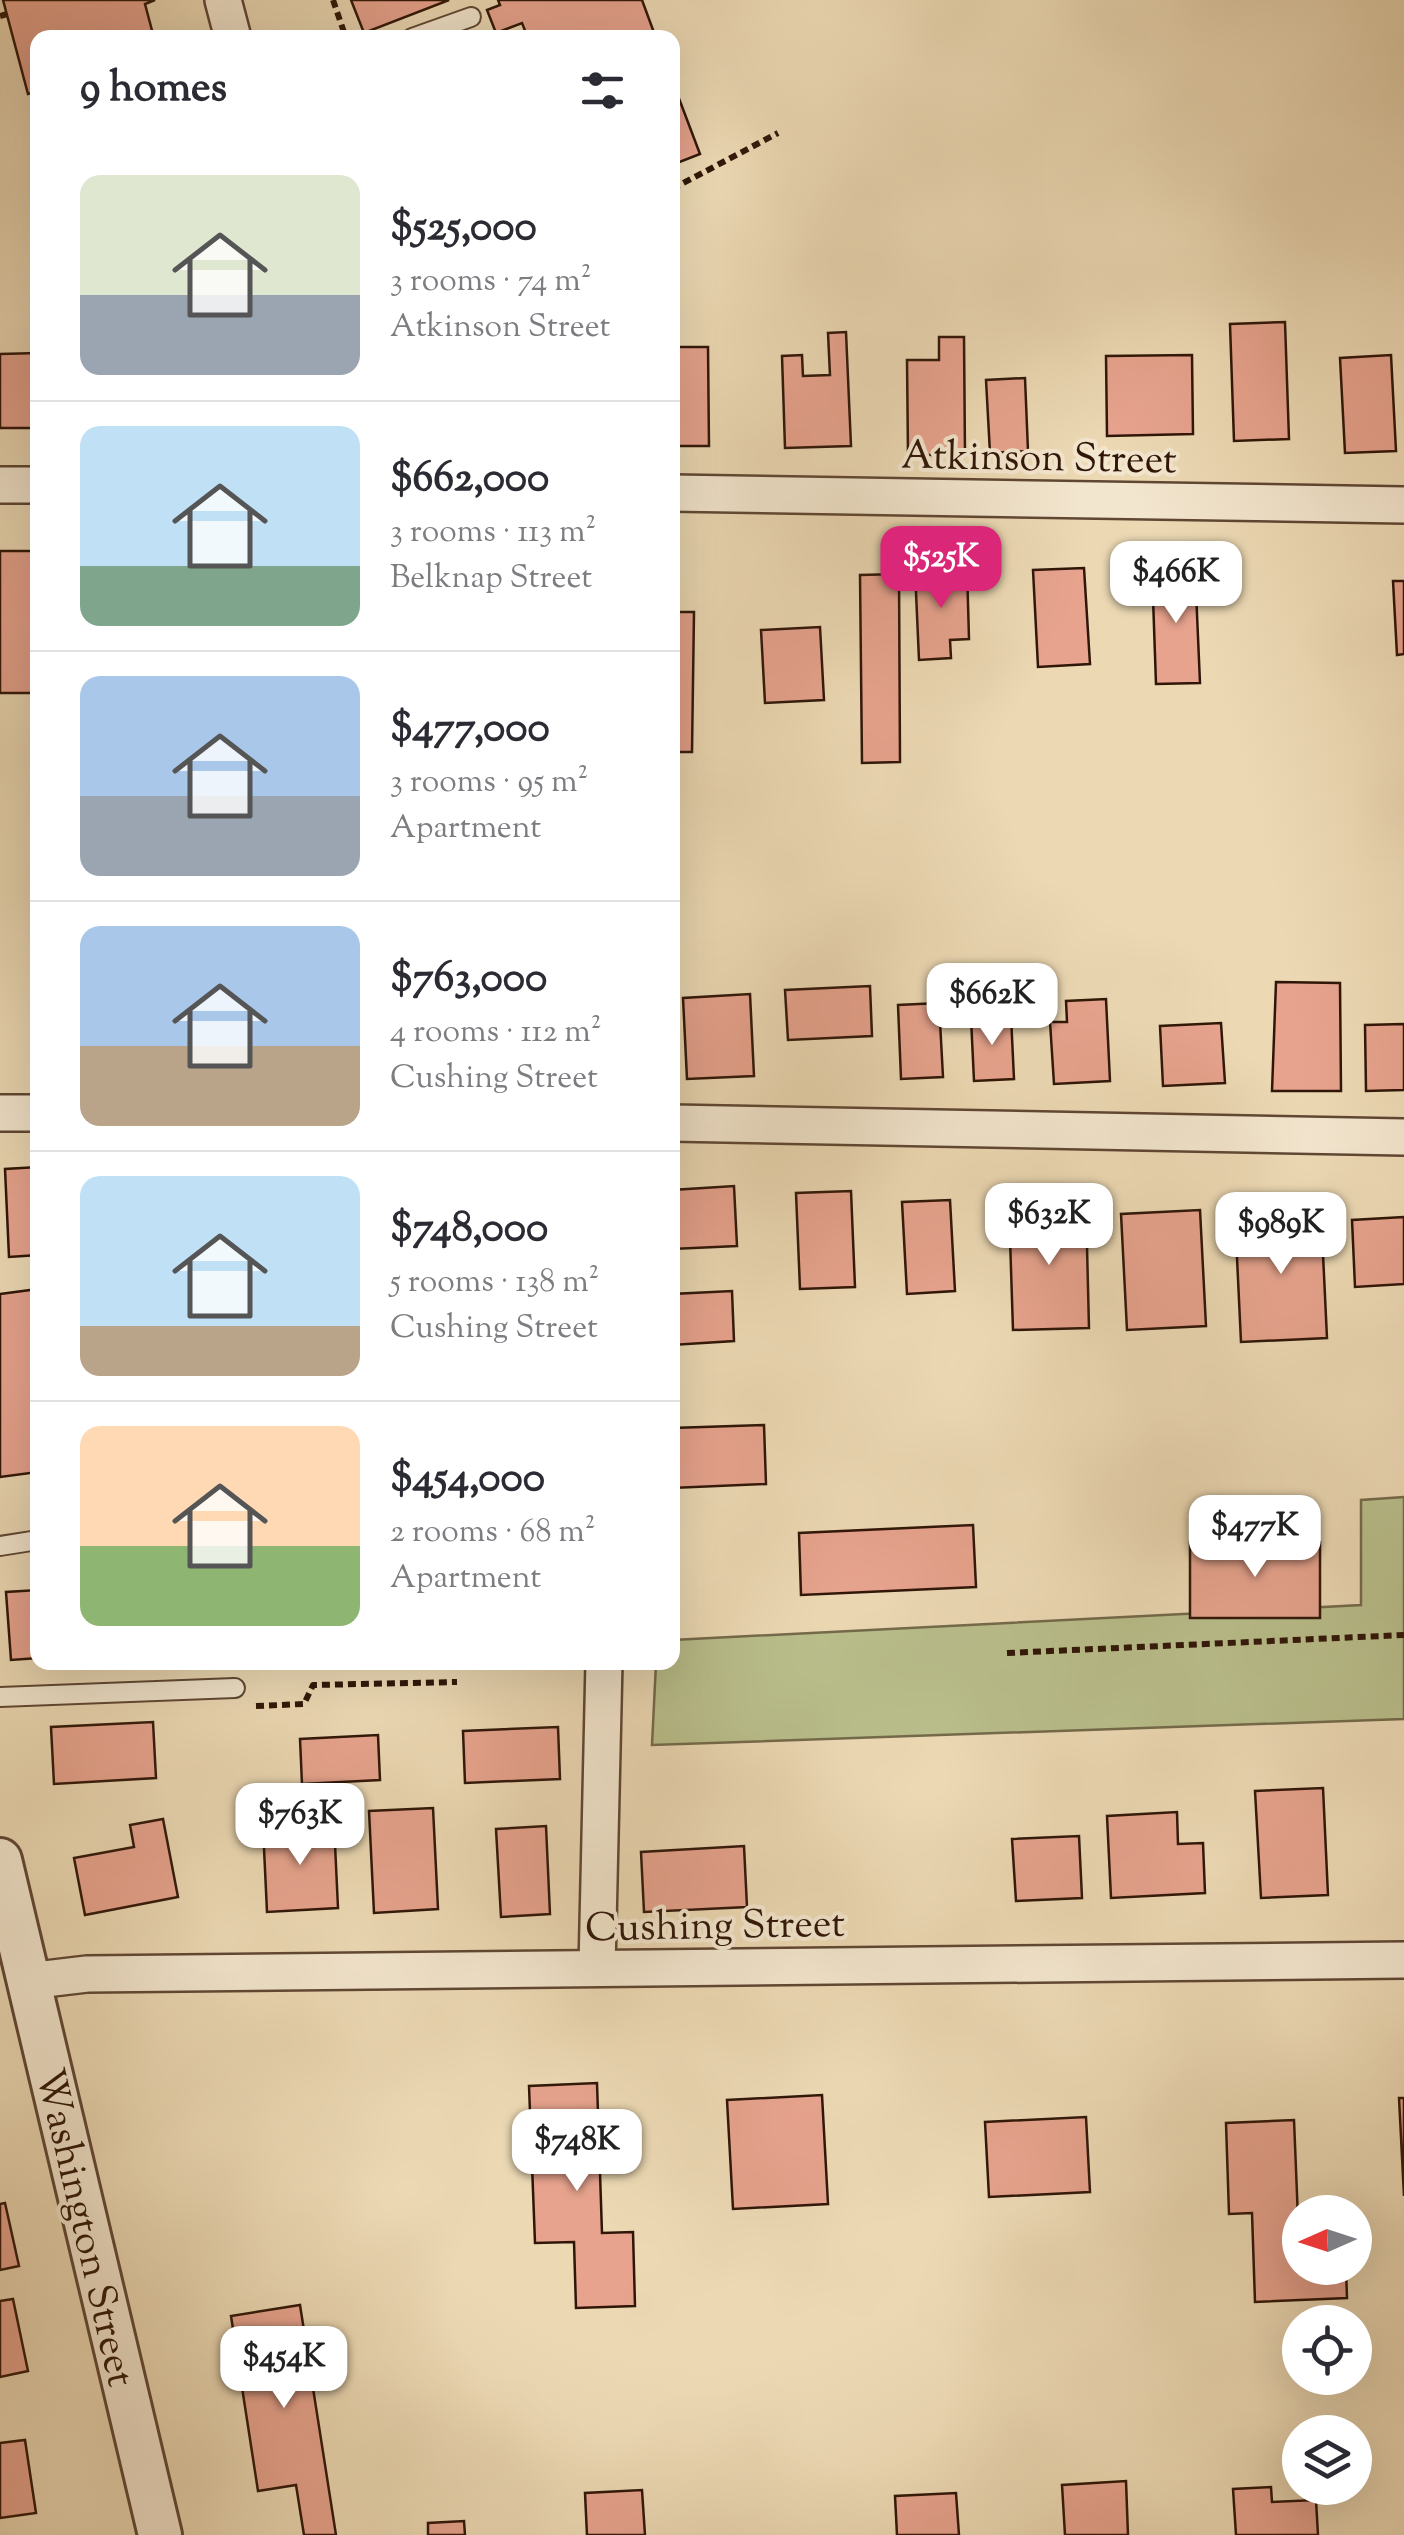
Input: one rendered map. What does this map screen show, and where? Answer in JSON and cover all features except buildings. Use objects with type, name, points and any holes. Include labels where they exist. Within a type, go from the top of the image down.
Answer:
[{"type":"street","points":[[223,0],[231,30]]},
{"type":"street","points":[[0,485],[30,486]]},
{"type":"street","name":"Atkinson Street","points":[[680,494],[1404,505]]},
{"type":"street","points":[[0,1113],[30,1114]]},
{"type":"street","points":[[680,1123],[1404,1138]]},
{"type":"street","points":[[597,1968],[604,1670]]},
{"type":"street","name":"Washington Street","points":[[0,1860],[160,2535]]},
{"type":"street","name":"Cushing Street","points":[[28,1980],[87,1974],[1404,1960]]},
{"type":"lane","points":[[434,30],[471,17]]},
{"type":"lane","points":[[0,1546],[30,1541]]},
{"type":"lane","points":[[2,1697],[234,1688]]},
{"type":"path","points":[[332,0],[343,30]]},
{"type":"path","points":[[680,185],[778,133]]},
{"type":"path","points":[[1007,1653],[1404,1634]]},
{"type":"path","points":[[234,1688],[259,1708],[304,1704],[313,1686],[457,1682]]},
{"type":"green space","points":[[1404,1497],[1404,1719],[652,1745],[656,1670],[680,1670],[680,1640],[1361,1605],[1361,1500]]}]
